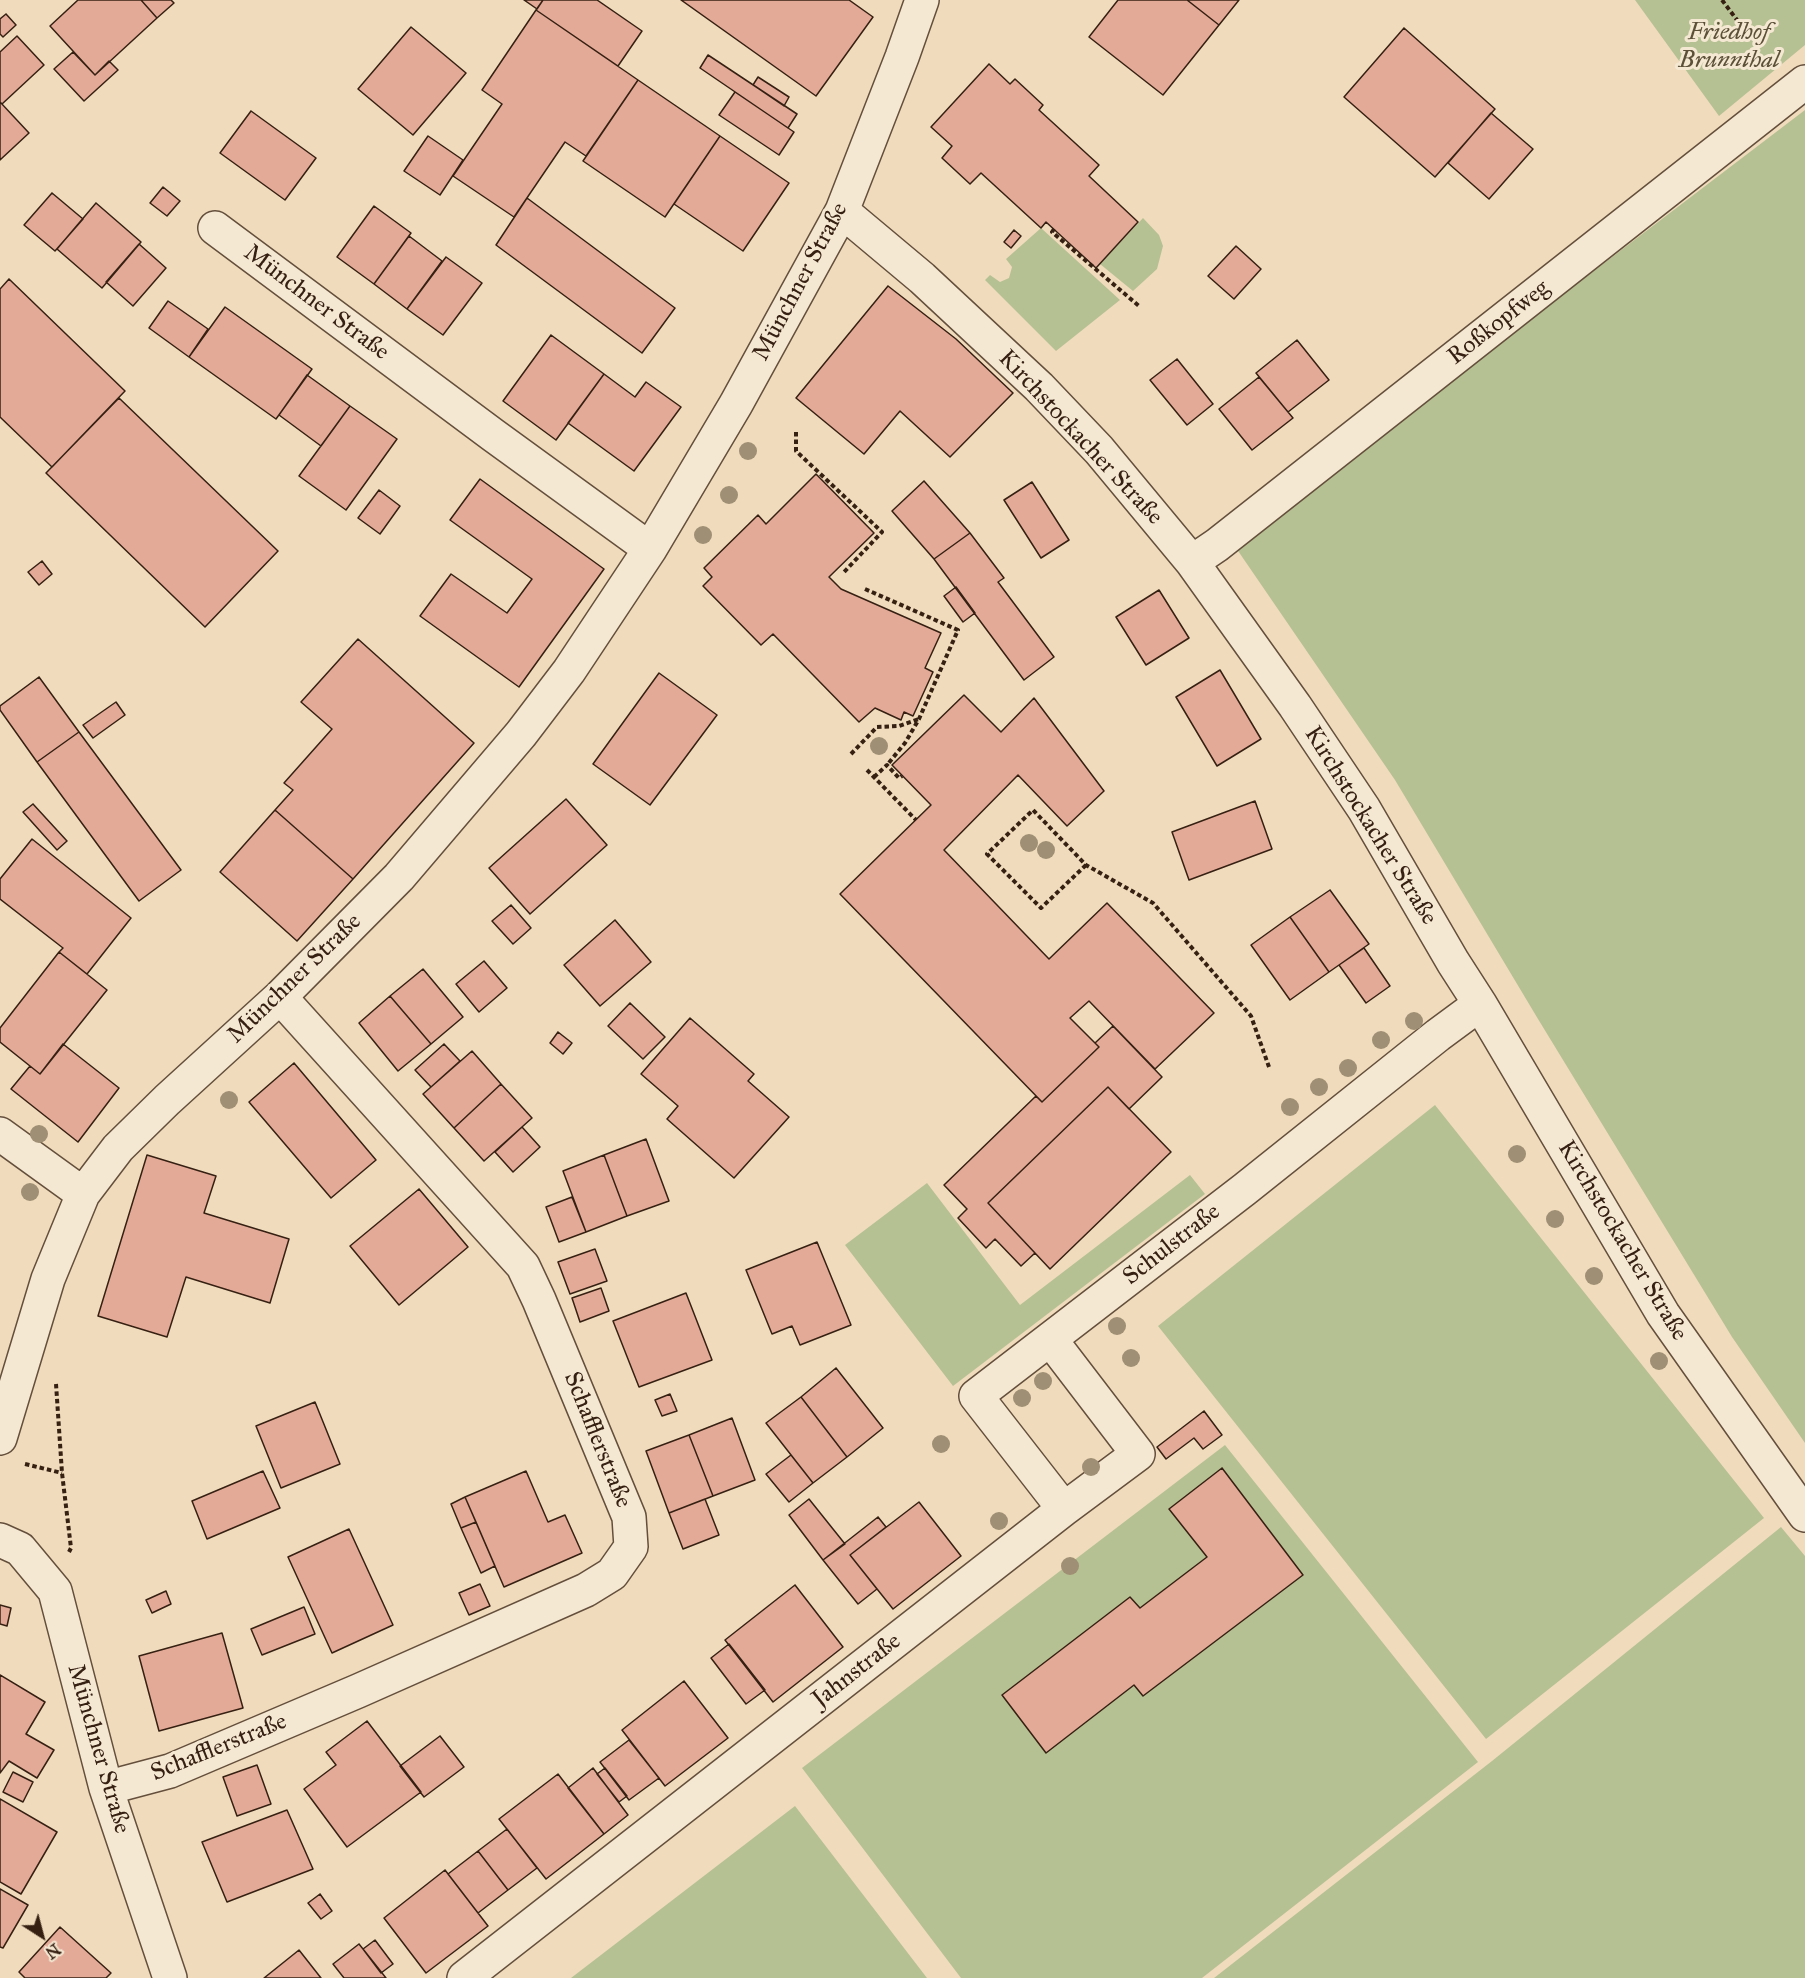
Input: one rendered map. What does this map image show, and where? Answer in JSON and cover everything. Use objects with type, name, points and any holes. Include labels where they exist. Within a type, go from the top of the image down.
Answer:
[{"type":"street","name":"Münchner Straße","points":[[0,1437],[48,1279],[82,1194],[117,1148],[280,997],[399,877],[521,734],[569,671],[650,549],[736,404],[842,211],[922,0]]},
{"type":"street","name":"Roßkopfweg","points":[[1192,562],[1217,545],[1805,82]]},
{"type":"street","name":"Kirchstockacher Straße","points":[[842,211],[922,278],[1039,387],[1099,450],[1192,562],[1296,706],[1364,809],[1663,1314],[1805,1515]]},
{"type":"street","name":"Münchner Straße","points":[[215,228],[650,549]]},
{"type":"street","name":"Schafflerstraße","points":[[106,1788],[170,1772],[586,1590],[612,1574],[631,1547],[629,1517],[523,1266],[280,997]]},
{"type":"street","name":"Schulstraße","points":[[1064,1509],[976,1396],[1480,1004]]},
{"type":"street","points":[[0,1134],[82,1194]]},
{"type":"street","name":"Jahnstraße","points":[[464,1978],[1064,1509],[1138,1454],[1050,1339]]},
{"type":"street","name":"Münchner Straße","points":[[0,1540],[20,1549],[55,1591],[106,1788],[170,1978]]},
{"type":"path","points":[[1722,0],[1752,40]]},
{"type":"path","points":[[1054,229],[1052,232],[1139,306]]},
{"type":"path","points":[[796,432],[796,451],[882,532],[844,572]]},
{"type":"path","points":[[865,589],[958,630],[920,719],[905,743],[874,777]]},
{"type":"path","points":[[851,754],[878,727],[899,726],[920,719]]},
{"type":"path","points":[[887,765],[899,778],[902,776]]},
{"type":"path","points":[[867,770],[916,820]]},
{"type":"path","points":[[1086,865],[1041,908],[987,854],[1033,810],[1086,865],[1153,903],[1251,1016],[1269,1067]]},
{"type":"path","points":[[21,1463],[62,1473],[70,1548],[55,1591]]},
{"type":"green space","name":"Friedhof Brunnthal","points":[[1635,0],[1805,0],[1805,45],[1719,116]]},
{"type":"green space","points":[[1805,110],[1805,1443],[1732,1337],[1395,780],[1234,545]]},
{"type":"green space","points":[[1143,218],[1159,235],[1163,246],[1157,269],[1133,291],[1100,264]]},
{"type":"green space","points":[[1041,228],[1120,300],[1056,351],[985,280],[990,275],[1000,282],[1009,278],[1012,267],[1006,259]]},
{"type":"green space","points":[[1435,1105],[1764,1518],[1486,1739],[1158,1326]]},
{"type":"green space","points":[[1190,1175],[1205,1194],[953,1386],[845,1245],[927,1183],[1020,1305]]},
{"type":"green space","points":[[1225,1445],[1478,1762],[1202,1978],[961,1978],[802,1768]]},
{"type":"green space","points":[[1781,1527],[1805,1556],[1805,1978],[1214,1978],[1492,1761]]},
{"type":"green space","points":[[795,1806],[927,1978],[571,1978]]},
{"type":"building","points":[[78,0],[141,0],[157,18],[95,75],[50,26]]},
{"type":"building","points":[[141,0],[171,0],[174,3],[157,18]]},
{"type":"building","points":[[524,0],[543,0],[537,9]]},
{"type":"building","points":[[543,0],[597,0],[642,31],[618,66],[536,10]]},
{"type":"building","points":[[681,0],[849,0],[873,17],[816,96]]},
{"type":"building","points":[[1118,0],[1187,0],[1219,25],[1163,95],[1089,37]]},
{"type":"building","points":[[1187,0],[1239,0],[1219,25]]},
{"type":"building","points":[[536,10],[638,80],[586,156],[565,142],[514,217],[453,176],[502,104],[482,90]]},
{"type":"building","points":[[6,14],[16,25],[3,37],[0,34],[0,19]]},
{"type":"building","points":[[411,27],[466,73],[413,135],[358,89]]},
{"type":"building","points":[[1404,28],[1495,109],[1435,177],[1344,97]]},
{"type":"building","points":[[17,36],[44,65],[2,104],[0,102],[0,52]]},
{"type":"building","points":[[73,52],[95,75],[109,61],[118,70],[84,101],[54,69]]},
{"type":"building","points":[[708,55],[797,114],[788,128],[700,68]]},
{"type":"building","points":[[989,64],[1010,84],[1015,79],[1043,105],[1039,110],[1099,165],[1089,176],[1138,222],[1096,268],[1046,222],[1041,228],[981,173],[970,184],[942,158],[952,146],[931,127]]},
{"type":"building","points":[[758,77],[789,97],[784,106],[753,85]]},
{"type":"building","points":[[638,80],[720,136],[665,217],[583,161]]},
{"type":"building","points":[[735,92],[794,132],[779,155],[719,115]]},
{"type":"building","points":[[0,102],[29,133],[0,160]]},
{"type":"building","points":[[251,111],[316,158],[285,200],[220,153]]},
{"type":"building","points":[[1491,113],[1533,149],[1489,199],[1448,163]]},
{"type":"building","points":[[428,136],[463,160],[440,195],[404,171]]},
{"type":"building","points":[[720,136],[789,183],[743,251],[674,204]]},
{"type":"building","points":[[163,187],[180,201],[167,216],[150,203]]},
{"type":"building","points":[[52,193],[83,219],[55,251],[24,225]]},
{"type":"building","points":[[527,198],[675,308],[642,353],[496,245]]},
{"type":"building","points":[[96,203],[141,242],[102,288],[57,249]]},
{"type":"building","points":[[374,206],[411,233],[374,284],[337,257]]},
{"type":"building","points":[[1014,230],[1021,236],[1011,248],[1004,242]]},
{"type":"building","points":[[409,236],[442,261],[407,309],[374,284]]},
{"type":"building","points":[[139,244],[166,268],[133,306],[106,282]]},
{"type":"building","points":[[1236,246],[1261,269],[1234,299],[1208,276]]},
{"type":"building","points":[[446,257],[482,283],[443,335],[407,309]]},
{"type":"building","points":[[9,279],[125,391],[52,467],[0,417],[0,289]]},
{"type":"building","points":[[888,286],[956,339],[1013,393],[950,457],[900,411],[864,454],[796,398]]},
{"type":"building","points":[[168,301],[208,329],[189,357],[149,328]]},
{"type":"building","points":[[225,307],[312,369],[276,419],[189,357]]},
{"type":"building","points":[[551,335],[604,374],[556,440],[503,401]]},
{"type":"building","points":[[1297,340],[1329,380],[1288,412],[1256,373]]},
{"type":"building","points":[[1177,359],[1213,404],[1187,425],[1150,380]]},
{"type":"building","points":[[604,374],[635,397],[646,382],[681,407],[634,471],[568,423]]},
{"type":"building","points":[[307,375],[350,406],[321,446],[279,415]]},
{"type":"building","points":[[1259,377],[1293,418],[1252,450],[1219,409]]},
{"type":"building","points":[[119,398],[278,551],[205,627],[46,473]]},
{"type":"building","points":[[350,406],[397,439],[346,510],[299,476]]},
{"type":"building","points":[[816,474],[874,533],[829,577],[841,589],[941,633],[925,668],[933,672],[913,716],[904,712],[901,720],[875,708],[859,722],[773,634],[761,645],[703,586],[712,577],[704,568],[758,515],[766,524]]},
{"type":"building","points":[[480,479],[604,569],[519,687],[420,616],[451,574],[507,613],[532,579],[450,520]]},
{"type":"building","points":[[924,481],[970,533],[934,559],[892,511]]},
{"type":"building","points":[[1032,482],[1069,540],[1041,558],[1004,500]]},
{"type":"building","points":[[379,490],[400,506],[380,534],[358,518]]},
{"type":"building","points":[[970,533],[1004,578],[998,582],[1054,657],[1024,680],[934,559]]},
{"type":"building","points":[[42,561],[52,574],[39,585],[28,572]]},
{"type":"building","points":[[956,587],[975,613],[963,622],[944,596]]},
{"type":"building","points":[[1159,590],[1189,638],[1146,665],[1116,617]]},
{"type":"building","points":[[358,639],[474,743],[353,879],[275,810],[293,790],[284,783],[332,729],[301,702]]},
{"type":"building","points":[[1220,670],[1261,739],[1217,766],[1176,697]]},
{"type":"building","points":[[659,673],[717,715],[650,805],[593,764]]},
{"type":"building","points":[[39,677],[79,732],[37,762],[0,710],[0,706]]},
{"type":"building","points":[[964,695],[1001,732],[1034,698],[1104,791],[1067,826],[1018,775],[944,850],[1049,959],[1107,903],[1214,1013],[1155,1069],[1089,1001],[1070,1018],[1099,1047],[1042,1102],[840,894],[931,805],[892,765]]},
{"type":"building","points":[[116,702],[125,715],[93,738],[83,725]]},
{"type":"building","points":[[79,732],[181,870],[139,901],[37,762]]},
{"type":"building","points":[[566,799],[607,845],[530,914],[489,868]]},
{"type":"building","points":[[1255,801],[1272,849],[1189,880],[1172,832]]},
{"type":"building","points":[[33,804],[67,841],[57,850],[23,812]]},
{"type":"building","points":[[275,810],[353,879],[297,941],[220,872]]},
{"type":"building","points":[[32,839],[131,918],[87,974],[59,952],[63,948],[0,899],[0,879]]},
{"type":"building","points":[[1330,890],[1369,944],[1329,972],[1290,917]]},
{"type":"building","points":[[511,905],[531,928],[513,944],[492,921]]},
{"type":"building","points":[[1290,917],[1329,972],[1290,1000],[1251,945]]},
{"type":"building","points":[[615,920],[651,962],[600,1006],[564,965]]},
{"type":"building","points":[[1364,948],[1390,986],[1366,1003],[1339,965]]},
{"type":"building","points":[[59,952],[107,990],[40,1074],[0,1042],[0,1028]]},
{"type":"building","points":[[484,961],[507,988],[479,1012],[456,984]]},
{"type":"building","points":[[423,969],[463,1017],[431,1044],[390,996]]},
{"type":"building","points":[[390,996],[431,1044],[398,1071],[359,1023]]},
{"type":"building","points":[[630,1003],[665,1037],[643,1059],[608,1026]]},
{"type":"building","points":[[690,1018],[754,1074],[748,1081],[789,1117],[734,1178],[667,1119],[678,1106],[641,1074]]},
{"type":"building","points":[[1113,1026],[1162,1077],[1129,1109],[1108,1087],[988,1203],[1035,1253],[1021,1266],[995,1239],[986,1248],[958,1218],[967,1209],[944,1185],[1036,1096],[1042,1102],[1099,1047],[1095,1043]]},
{"type":"building","points":[[558,1032],[572,1043],[563,1054],[550,1043]]},
{"type":"building","points":[[63,1044],[119,1088],[78,1142],[11,1089],[30,1066],[40,1074]]},
{"type":"building","points":[[444,1044],[460,1061],[431,1087],[415,1070]]},
{"type":"building","points":[[472,1051],[501,1084],[454,1128],[423,1094]]},
{"type":"building","points":[[294,1063],[376,1160],[331,1198],[249,1102]]},
{"type":"building","points":[[501,1084],[532,1118],[484,1161],[454,1128]]},
{"type":"building","points":[[1108,1087],[1171,1152],[1050,1269],[988,1203]]},
{"type":"building","points":[[522,1127],[540,1147],[513,1172],[495,1152]]},
{"type":"building","points":[[646,1139],[669,1201],[627,1216],[604,1155]]},
{"type":"building","points":[[147,1155],[216,1176],[204,1213],[289,1239],[270,1303],[186,1277],[167,1337],[98,1316]]},
{"type":"building","points":[[604,1155],[627,1216],[586,1232],[563,1171]]},
{"type":"building","points":[[419,1189],[468,1247],[399,1305],[350,1246]]},
{"type":"building","points":[[572,1197],[586,1232],[559,1242],[546,1207]]},
{"type":"building","points":[[817,1242],[851,1325],[800,1345],[792,1326],[772,1334],[746,1270]]},
{"type":"building","points":[[595,1249],[607,1281],[570,1294],[558,1262]]},
{"type":"building","points":[[601,1288],[609,1311],[580,1322],[572,1298]]},
{"type":"building","points":[[686,1293],[712,1360],[639,1387],[613,1321]]},
{"type":"building","points":[[836,1368],[883,1428],[847,1457],[801,1397]]},
{"type":"building","points":[[670,1394],[677,1411],[662,1416],[655,1400]]},
{"type":"building","points":[[801,1397],[847,1457],[813,1483],[766,1423]]},
{"type":"building","points":[[315,1402],[340,1464],[281,1488],[256,1426]]},
{"type":"building","points":[[1204,1411],[1222,1435],[1203,1449],[1194,1438],[1166,1459],[1157,1447]]},
{"type":"building","points":[[732,1418],[755,1480],[713,1496],[689,1435]]},
{"type":"building","points":[[689,1435],[713,1496],[669,1513],[646,1451]]},
{"type":"building","points":[[791,1455],[813,1483],[789,1502],[766,1474]]},
{"type":"building","points":[[1222,1468],[1303,1575],[1143,1696],[1134,1685],[1046,1753],[1002,1695],[1130,1597],[1140,1608],[1207,1557],[1169,1509]]},
{"type":"building","points":[[263,1471],[280,1508],[207,1539],[192,1501]]},
{"type":"building","points":[[526,1471],[548,1522],[565,1515],[582,1553],[504,1587],[465,1497]]},
{"type":"building","points":[[465,1497],[476,1522],[461,1528],[451,1504]]},
{"type":"building","points":[[705,1499],[719,1535],[683,1549],[669,1513]]},
{"type":"building","points":[[809,1499],[845,1544],[823,1560],[789,1515]]},
{"type":"building","points":[[919,1502],[961,1556],[893,1609],[850,1555]]},
{"type":"building","points":[[878,1517],[886,1527],[850,1555],[877,1589],[858,1604],[823,1560]]},
{"type":"building","points":[[476,1522],[495,1566],[481,1573],[461,1528]]},
{"type":"building","points":[[349,1529],[393,1625],[332,1653],[288,1557]]},
{"type":"building","points":[[480,1584],[490,1606],[469,1615],[459,1593]]},
{"type":"building","points":[[795,1585],[843,1647],[773,1702],[725,1640]]},
{"type":"building","points":[[166,1591],[171,1604],[152,1613],[146,1600]]},
{"type":"building","points":[[0,1605],[11,1608],[7,1626],[0,1624]]},
{"type":"building","points":[[304,1607],[315,1634],[262,1655],[251,1629]]},
{"type":"building","points":[[222,1633],[243,1708],[159,1731],[139,1656]]},
{"type":"building","points":[[729,1644],[765,1690],[746,1704],[711,1658]]},
{"type":"building","points":[[0,1675],[45,1702],[26,1734],[54,1750],[37,1778],[9,1761],[0,1773]]},
{"type":"building","points":[[684,1681],[728,1738],[665,1786],[622,1730]]},
{"type":"building","points":[[367,1721],[421,1792],[347,1847],[304,1789],[336,1765],[326,1752]]},
{"type":"building","points":[[440,1736],[464,1767],[424,1797],[400,1766]]},
{"type":"building","points":[[629,1740],[659,1778],[629,1800],[600,1762]]},
{"type":"building","points":[[257,1765],[271,1804],[237,1816],[223,1777]]},
{"type":"building","points":[[593,1768],[628,1815],[604,1834],[568,1788]]},
{"type":"building","points":[[605,1768],[627,1796],[619,1802],[597,1774]]},
{"type":"building","points":[[13,1772],[33,1782],[23,1802],[3,1792]]},
{"type":"building","points":[[558,1774],[604,1834],[546,1879],[499,1819]]},
{"type":"building","points":[[0,1799],[57,1832],[21,1894],[0,1882]]},
{"type":"building","points":[[287,1810],[313,1869],[227,1902],[202,1842]]},
{"type":"building","points":[[507,1829],[537,1868],[508,1890],[478,1851]]},
{"type":"building","points":[[478,1851],[508,1890],[478,1913],[448,1874]]},
{"type":"building","points":[[445,1870],[488,1926],[426,1973],[384,1918]]},
{"type":"building","points":[[0,1889],[28,1905],[3,1948],[0,1947]]},
{"type":"building","points":[[320,1894],[332,1911],[321,1919],[308,1903]]},
{"type":"building","points":[[60,1927],[111,1973],[106,1978],[25,1978],[19,1972]]},
{"type":"building","points":[[375,1940],[393,1964],[381,1973],[363,1949]]},
{"type":"building","points":[[359,1944],[386,1978],[344,1978],[333,1964]]},
{"type":"building","points":[[299,1950],[321,1978],[264,1978]]}]
